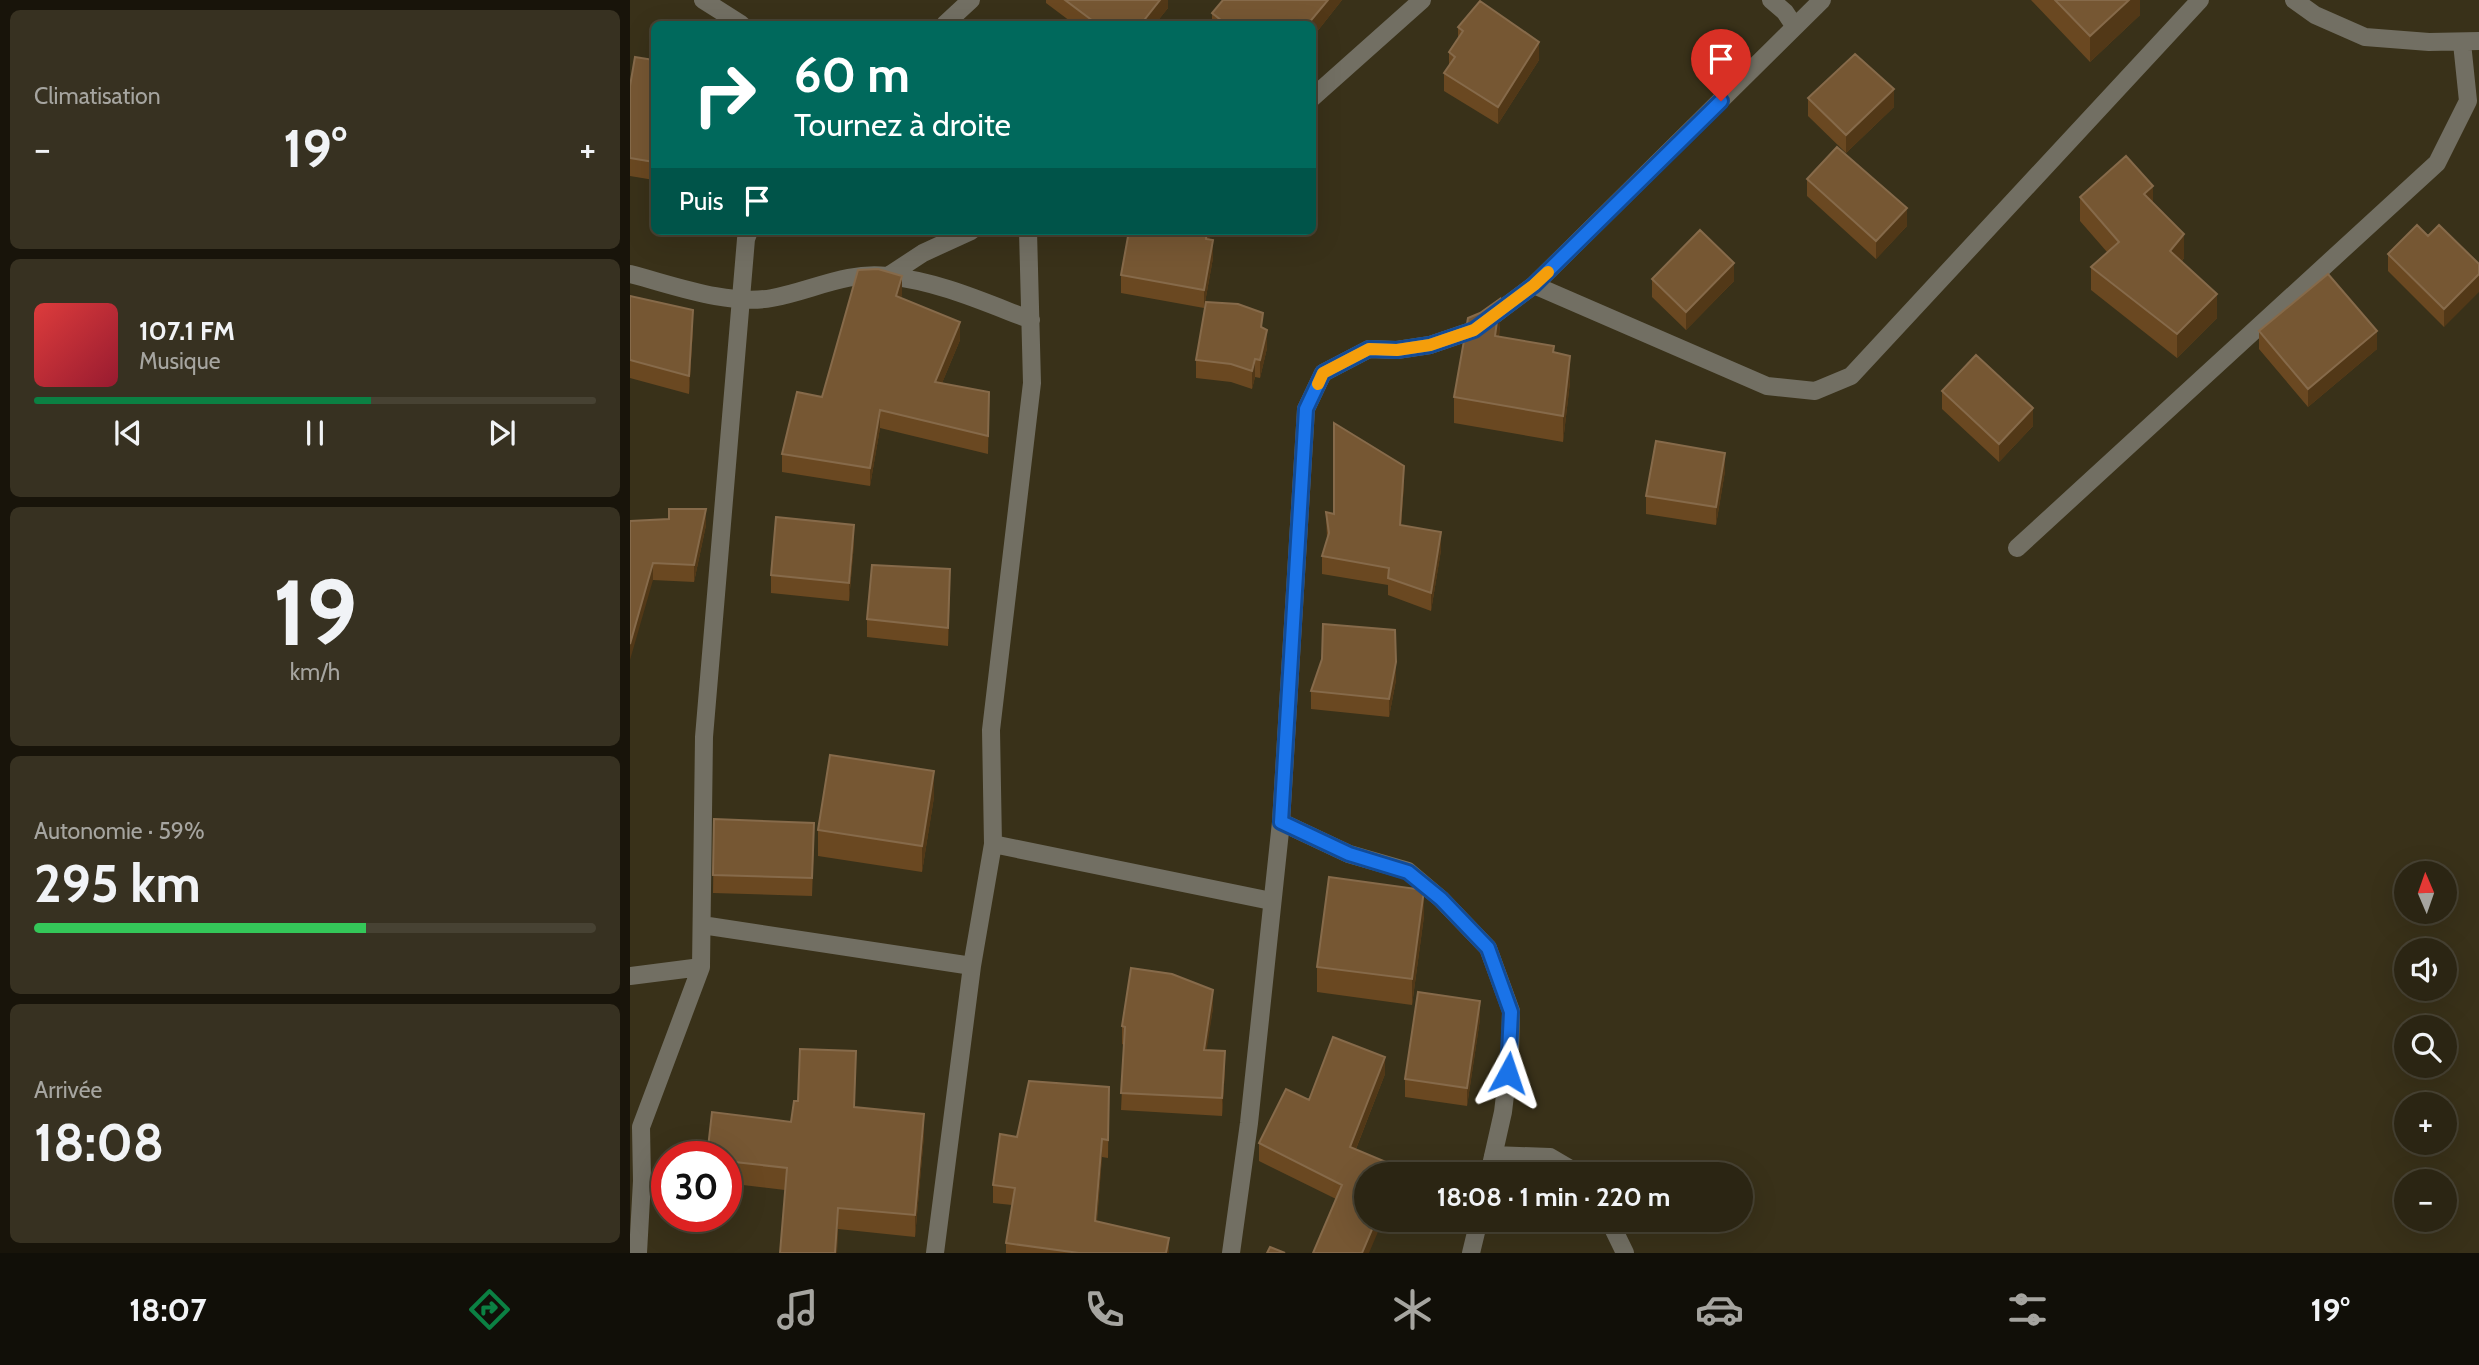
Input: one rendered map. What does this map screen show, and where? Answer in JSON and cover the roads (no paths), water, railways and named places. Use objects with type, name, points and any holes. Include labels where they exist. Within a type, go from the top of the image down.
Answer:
[{"type":"street","points":[[703,0],[736,21]]},
{"type":"street","points":[[952,21],[971,0]]},
{"type":"street","points":[[1316,94],[1422,0]]},
{"type":"street","points":[[1771,0],[1785,12],[1795,27]]},
{"type":"street","points":[[1231,1253],[1249,1123],[1281,822],[1306,409],[1323,373],[1369,349],[1397,350],[1430,345],[1474,330],[1534,285],[1822,0]]},
{"type":"street","points":[[1534,285],[1767,386],[1815,391],[1851,376],[2200,0]]},
{"type":"street","points":[[2017,548],[2437,163],[2468,101],[2471,42],[2365,37],[2315,15],[2294,0]]},
{"type":"street","points":[[638,1253],[642,1181],[641,1127],[701,967],[704,737],[748,235]]},
{"type":"street","points":[[888,275],[923,253],[962,235]]},
{"type":"street","points":[[935,1253],[972,966],[993,844],[991,730],[1032,383],[1028,235]]},
{"type":"street","points":[[630,274],[740,300],[771,298],[856,275],[888,275],[944,287],[1031,320]]},
{"type":"street","points":[[1281,822],[1349,854],[1408,872],[1441,899],[1488,948],[1511,1012],[1506,1088],[1492,1162]]},
{"type":"street","points":[[993,844],[1271,901]]},
{"type":"street","points":[[702,925],[972,966]]},
{"type":"street","points":[[630,976],[701,967]]},
{"type":"street","points":[[1493,1155],[1550,1157],[1559,1162]]},
{"type":"street","points":[[1471,1253],[1476,1232]]},
{"type":"street","points":[[1615,1232],[1625,1253]]}]
